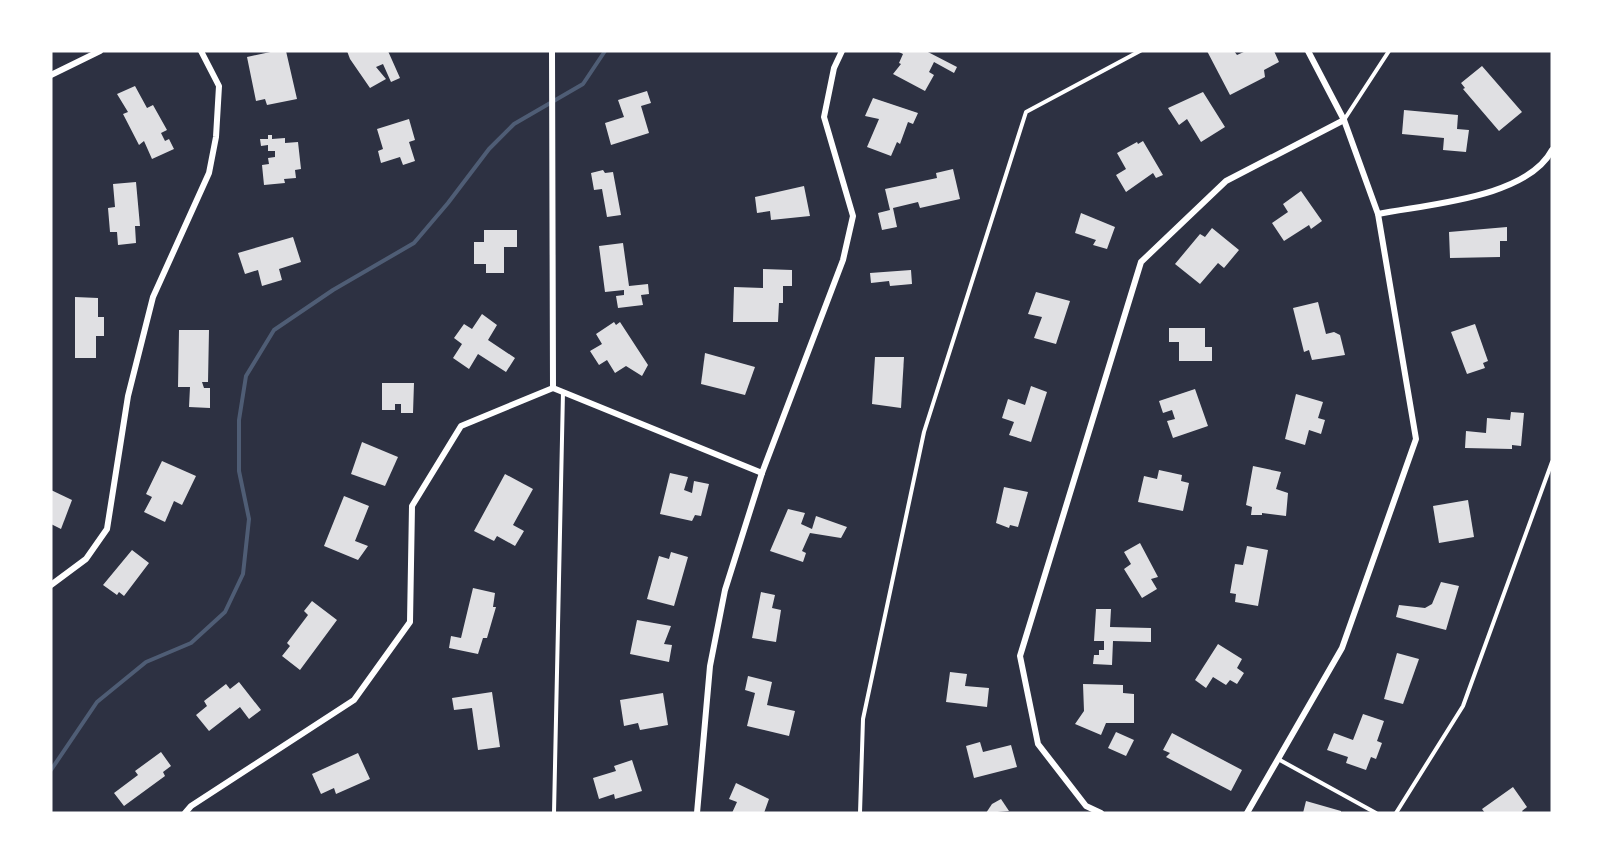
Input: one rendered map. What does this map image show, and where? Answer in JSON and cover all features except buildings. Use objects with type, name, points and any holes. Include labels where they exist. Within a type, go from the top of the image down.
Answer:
[{"type":"street","points":[[51,75],[100,51]]},
{"type":"street","points":[[51,585],[86,559],[107,529],[128,396],[153,297],[209,173],[216,137],[219,86],[201,51]]},
{"type":"street","points":[[552,51],[553,387]]},
{"type":"street","points":[[697,813],[710,666],[725,590],[762,473],[843,261],[853,216],[824,117],[834,68],[842,51]]},
{"type":"street","points":[[1247,813],[1342,648],[1416,439],[1378,214],[1344,120],[1308,51]]},
{"type":"street","points":[[1101,813],[1086,806],[1038,744],[1020,656],[1141,262],[1226,181],[1344,120]]},
{"type":"street","points":[[1378,214],[1501,190],[1536,171],[1552,150]]},
{"type":"street","points":[[185,813],[190,806],[354,700],[410,622],[412,506],[461,426],[553,387],[762,473]]},
{"type":"lane","points":[[860,813],[863,719],[924,432],[1026,112],[1140,51]]},
{"type":"lane","points":[[1344,120],[1389,51]]},
{"type":"lane","points":[[554,813],[563,392]]},
{"type":"lane","points":[[1396,813],[1463,706],[1552,462]]},
{"type":"lane","points":[[1278,759],[1376,813]]},
{"type":"waterway","points":[[51,770],[97,702],[146,662],[191,643],[225,612],[243,574],[249,519],[239,471],[239,420],[246,376],[274,330],[333,290],[414,243],[489,149],[514,124],[583,84],[605,51]]}]
